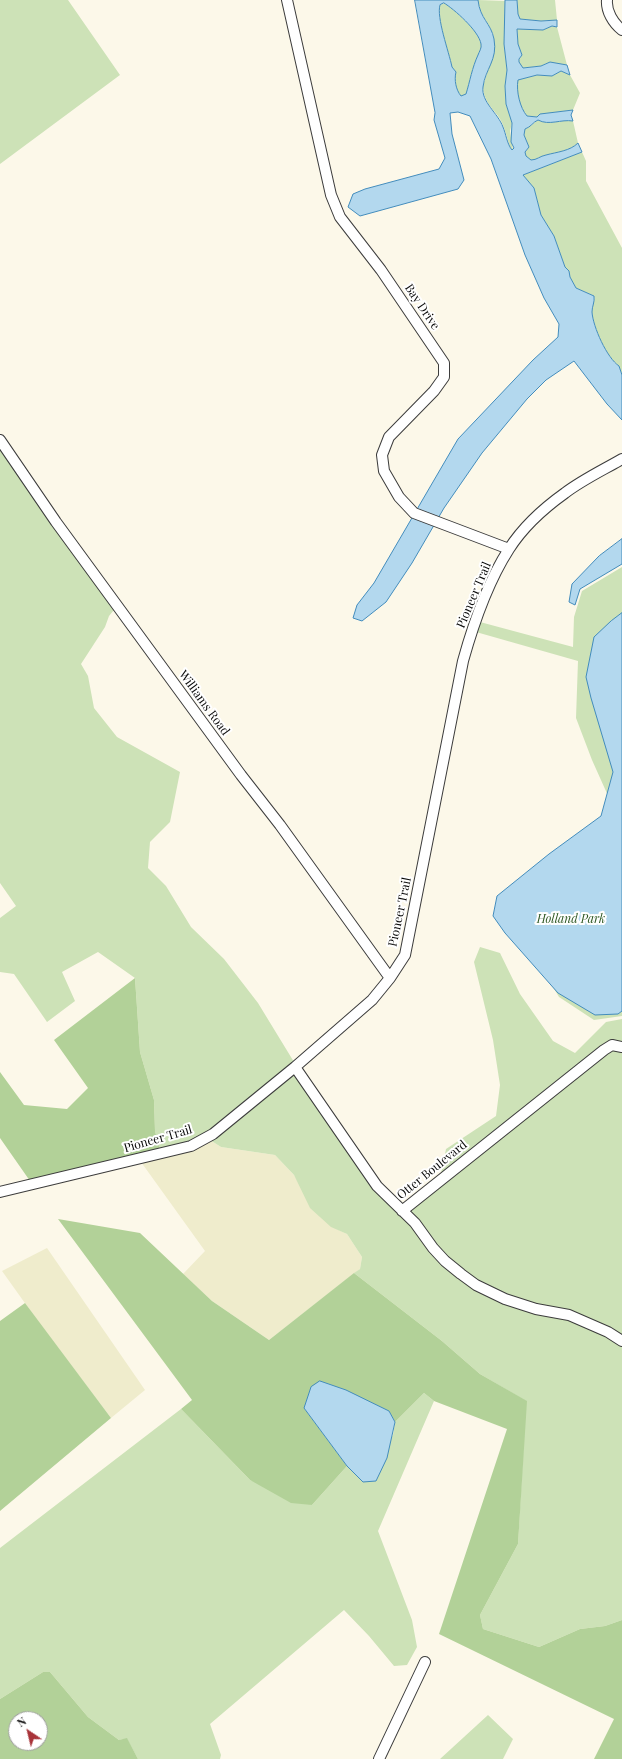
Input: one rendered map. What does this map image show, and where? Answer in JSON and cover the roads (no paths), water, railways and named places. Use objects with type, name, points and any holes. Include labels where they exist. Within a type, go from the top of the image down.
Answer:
[{"type":"street","name":"Bay Drive","points":[[287,0],[331,195],[340,217],[381,270],[444,363],[444,377],[434,391],[389,437],[382,455],[384,471],[399,497],[414,513],[509,549]]},
{"type":"street","points":[[607,0],[607,7],[617,26],[622,30]]},
{"type":"street","name":"Williams Road","points":[[0,440],[61,528],[241,775],[280,825],[390,978]]},
{"type":"street","name":"Pioneer Trail","points":[[0,1192],[191,1146],[213,1134],[295,1067],[372,1000],[390,978],[405,955],[463,661],[482,603],[509,549],[524,530],[556,500],[579,483],[622,459]]},
{"type":"street","name":"Otter Boulevard","points":[[295,1067],[377,1186],[402,1211],[604,1050],[612,1045],[622,1047]]},
{"type":"street","points":[[402,1211],[445,1260],[476,1285],[505,1300],[569,1315],[608,1332],[622,1341]]},
{"type":"street","points":[[379,1759],[425,1662]]},
{"type":"water","points":[[415,0],[478,0],[481,12],[493,34],[495,46],[493,59],[484,81],[483,92],[487,103],[501,122],[512,150],[514,148],[511,142],[512,123],[506,104],[505,86],[507,70],[504,44],[505,0],[517,0],[520,19],[541,21],[557,20],[557,27],[552,26],[543,30],[517,29],[518,44],[522,55],[519,62],[523,68],[541,66],[550,62],[567,65],[570,75],[561,71],[552,76],[537,75],[518,80],[518,94],[522,109],[527,116],[537,117],[540,114],[573,110],[571,115],[573,121],[536,121],[525,129],[524,135],[529,147],[525,152],[526,156],[533,160],[567,150],[578,143],[582,152],[523,175],[534,188],[541,215],[554,236],[565,267],[569,271],[570,277],[576,288],[594,296],[592,312],[595,326],[601,342],[614,362],[619,366],[622,375],[622,420],[607,404],[574,361],[546,380],[527,399],[482,453],[444,508],[412,563],[386,602],[362,621],[353,618],[357,605],[374,583],[458,439],[533,360],[558,337],[559,324],[544,298],[525,255],[491,159],[470,116],[458,112],[450,113],[452,134],[464,180],[458,189],[360,216],[348,207],[353,194],[365,189],[439,169],[445,158],[434,120],[435,113]],"holes":[[[444,3],[460,15],[471,27],[476,33],[481,44],[466,94],[461,96],[455,82],[456,72],[452,67],[440,18],[440,5]]]},
{"type":"water","points":[[622,539],[622,564],[580,589],[575,605],[569,602],[572,584],[599,556]]},
{"type":"water","name":"Holland Park","points":[[622,613],[622,1011],[618,1014],[595,1015],[558,993],[505,933],[493,916],[497,896],[549,854],[601,816],[613,772],[586,677],[594,637]]},
{"type":"water","points":[[320,1381],[346,1390],[389,1411],[395,1422],[387,1458],[376,1481],[363,1482],[347,1466],[304,1408],[311,1387]]}]
